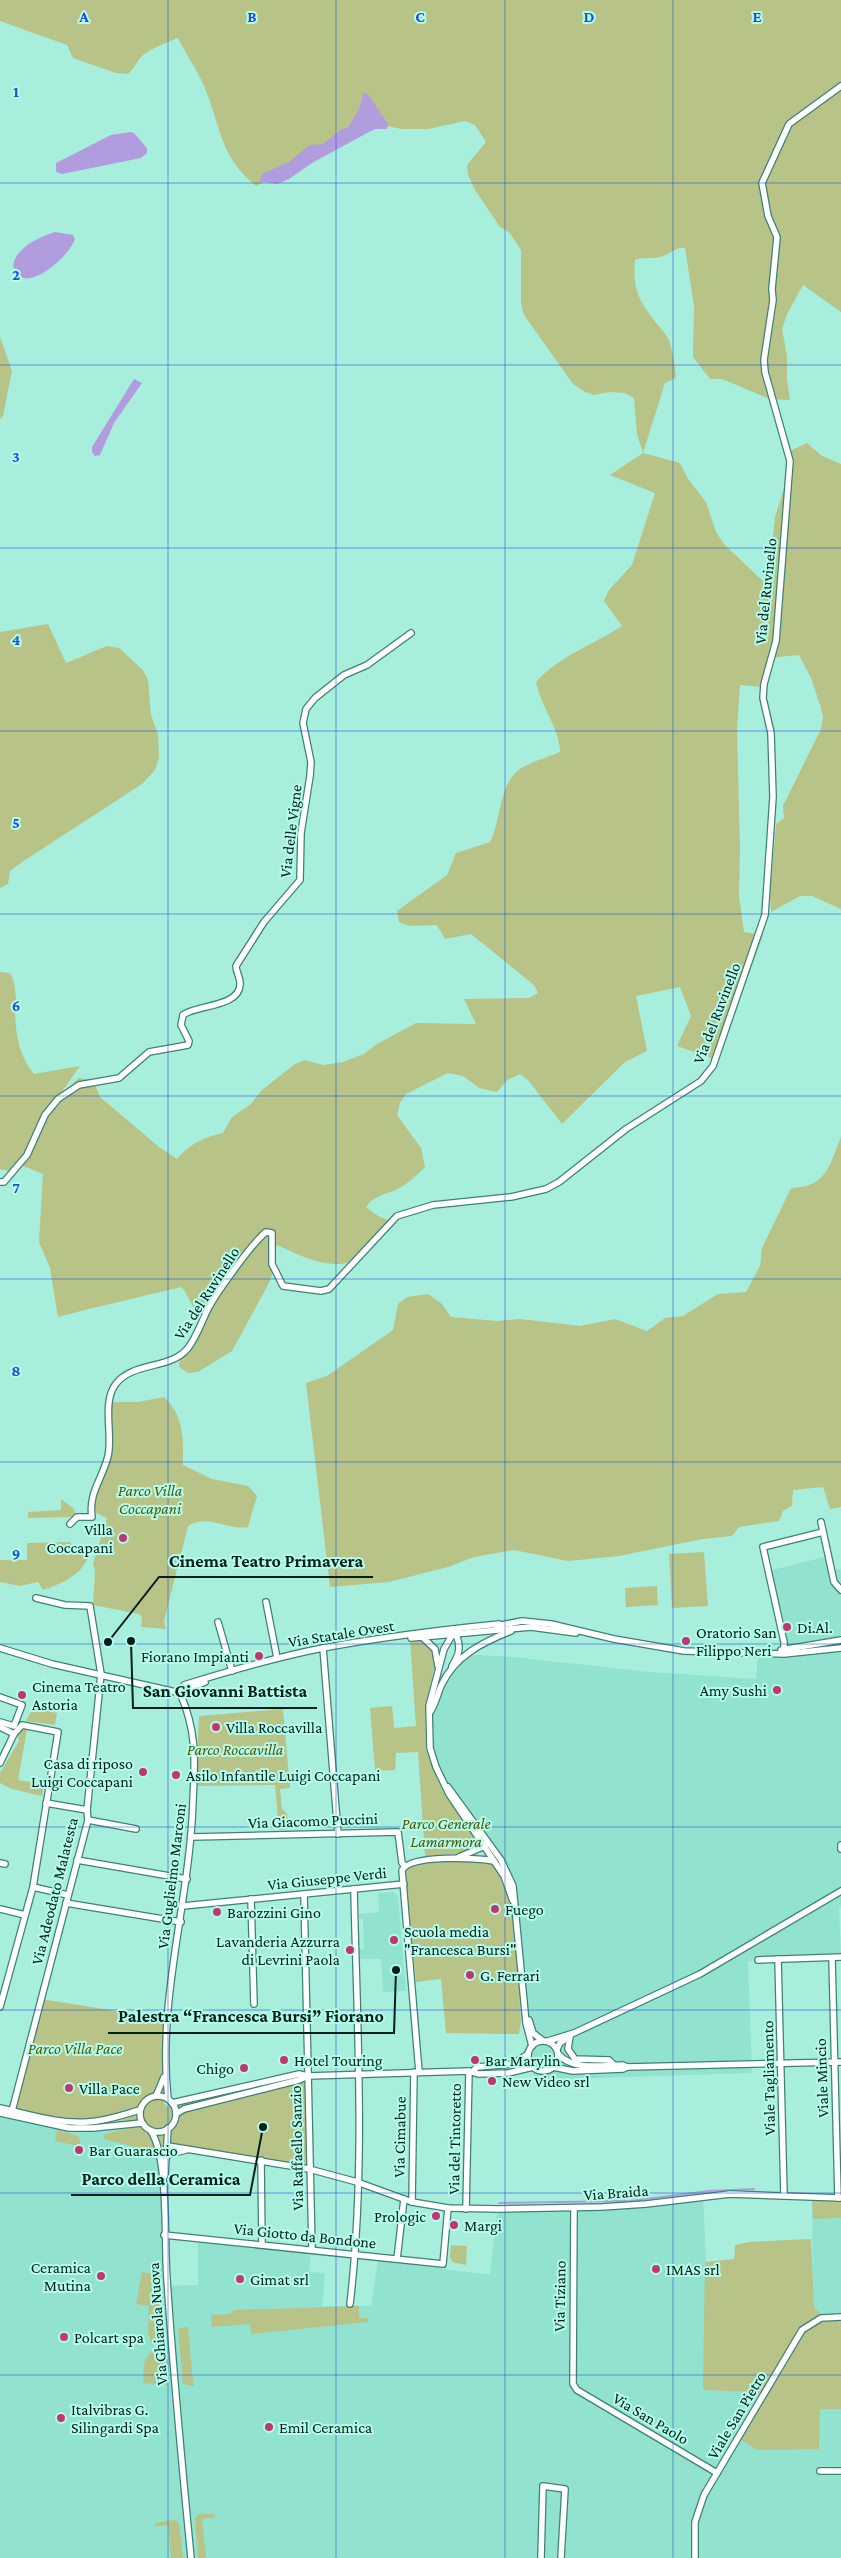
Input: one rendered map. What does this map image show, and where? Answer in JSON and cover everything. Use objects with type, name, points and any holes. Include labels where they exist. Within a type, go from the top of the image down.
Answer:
[{"type":"street","name":"Via del Ruvinello","points":[[70,1524],[77,1517],[92,1517],[91,1498],[108,1456],[111,1393],[116,1383],[129,1373],[181,1354],[189,1348],[210,1306],[266,1232],[272,1233],[272,1264],[283,1286],[321,1291],[329,1289],[398,1216],[433,1205],[511,1197],[546,1189],[559,1182],[626,1129],[701,1081],[713,1066],[762,926],[773,797],[771,733],[763,698],[764,684],[776,640],[790,461],[765,372],[764,360],[773,300],[772,288],[777,238],[768,216],[762,182],[789,124],[841,86]]},
{"type":"street","name":"Via delle Vigne","points":[[0,1182],[4,1182],[27,1155],[45,1115],[58,1099],[79,1085],[118,1078],[149,1052],[188,1045],[189,1041],[180,1025],[183,1015],[225,1001],[236,994],[240,981],[236,972],[236,966],[264,922],[300,880],[301,833],[311,762],[303,724],[306,709],[315,698],[344,675],[366,665],[411,634]]},
{"type":"street","points":[[821,1522],[834,1582],[841,1590]]},
{"type":"street","points":[[784,1650],[784,1642],[763,1547],[767,1544],[823,1532]]},
{"type":"street","name":"Via Adeodato Malatesta","points":[[12,2111],[88,1820],[87,1810],[97,1699],[101,1675],[90,1606],[66,1605],[36,1598]]},
{"type":"street","name":"Via Statale Ovest","points":[[266,1602],[277,1658]]},
{"type":"street","name":"Via Statale Ovest","points":[[180,1693],[184,1685],[277,1658],[323,1648],[442,1630],[528,1621],[551,1624],[585,1633],[672,1650],[794,1654],[841,1648]]},
{"type":"street","points":[[218,1622],[232,1671]]},
{"type":"street","name":"Via Statale Ovest","points":[[442,1630],[445,1633],[454,1634],[495,1627],[499,1624]]},
{"type":"street","points":[[452,1668],[469,1652],[487,1641],[517,1629]]},
{"type":"street","name":"Via Statale Ovest","points":[[410,1636],[422,1637],[517,1629],[550,1629],[585,1633]]},
{"type":"street","points":[[430,1712],[442,1684],[459,1654],[460,1645],[454,1634],[444,1649],[429,1706],[430,1748],[449,1794],[487,1848],[506,1869]]},
{"type":"street","points":[[422,1637],[435,1649],[438,1668]]},
{"type":"street","name":"Via Statale Ovest","points":[[771,1652],[841,1640]]},
{"type":"street","points":[[0,1648],[31,1659],[180,1693]]},
{"type":"street","points":[[323,1648],[338,1834]]},
{"type":"street","name":"Via Statale Ovest","points":[[180,1693],[208,1679]]},
{"type":"street","name":"Via Guglielmo Marconi","points":[[165,2073],[170,1994],[192,1837],[194,1732],[180,1693]]},
{"type":"street","points":[[0,1697],[22,1705],[14,1726],[0,1722]]},
{"type":"street","points":[[0,1763],[14,1734],[22,1725],[58,1732],[33,1887],[0,2007]]},
{"type":"street","points":[[0,1727],[14,1734]]},
{"type":"street","points":[[443,1782],[473,1819],[506,1869],[513,1886],[512,1900],[532,2046],[528,2054],[513,2064],[477,2067],[471,2071]]},
{"type":"street","points":[[46,1803],[87,1810]]},
{"type":"street","points":[[473,1819],[475,1827],[504,1876],[512,1900]]},
{"type":"street","points":[[88,1820],[136,1829]]},
{"type":"street","name":"Via Giacomo Puccini","points":[[192,1837],[398,1832],[402,1863],[405,1866]]},
{"type":"street","points":[[477,1858],[487,1848]]},
{"type":"street","name":"Via Giuseppe Verdi","points":[[457,1858],[487,1848]]},
{"type":"street","name":"Via Giuseppe Verdi","points":[[183,1906],[404,1884],[402,1870],[405,1866],[412,1863],[457,1858],[477,1858],[494,1861]]},
{"type":"street","points":[[77,1860],[187,1879]]},
{"type":"street","name":"Via Cimabue","points":[[404,1884],[417,2072],[412,2202]]},
{"type":"street","points":[[33,1887],[68,1895]]},
{"type":"street","points":[[350,2304],[356,2254],[359,2074],[354,1889]]},
{"type":"street","points":[[553,2068],[560,2043],[572,2035],[700,1974],[841,1891]]},
{"type":"street","name":"Via Raffaello Sanzio","points":[[304,1894],[312,2249]]},
{"type":"street","points":[[251,1899],[254,2004]]},
{"type":"street","points":[[66,1903],[181,1922]]},
{"type":"street","points":[[0,1909],[25,1916]]},
{"type":"street","points":[[758,1960],[841,1957]]},
{"type":"street","name":"Viale Mincio","points":[[832,1958],[838,2062],[840,2198]]},
{"type":"street","name":"Viale Tagliamento","points":[[778,1959],[784,2195]]},
{"type":"street","points":[[525,2005],[533,2033],[570,2063],[578,2065],[627,2067],[838,2062]]},
{"type":"street","points":[[532,2046],[572,2035]]},
{"type":"street","points":[[572,2035],[568,2049],[575,2058],[609,2060],[614,2065]]},
{"type":"street","points":[[528,2054],[533,2067]]},
{"type":"street","points":[[165,2073],[170,2101],[176,2114],[174,2122],[168,2128],[157,2132],[142,2123],[140,2110],[145,2100],[156,2096],[170,2101],[299,2074],[308,2076],[471,2071],[478,2074],[508,2073],[533,2067],[545,2071],[553,2068],[573,2071],[624,2070],[627,2067]]},
{"type":"street","name":"Via del Tintoretto","points":[[466,2209],[471,2071]]},
{"type":"street","points":[[156,2096],[165,2073]]},
{"type":"street","points":[[176,2114],[184,2108],[300,2080],[308,2076]]},
{"type":"street","points":[[0,2108],[39,2117],[86,2122],[111,2119],[140,2110]]},
{"type":"street","points":[[0,2113],[69,2128],[93,2128],[142,2123]]},
{"type":"street","name":"Via Ghiarola Nuova","points":[[163,2178],[168,2146],[168,2128]]},
{"type":"street","name":"Via Ghiarola Nuova","points":[[151,2130],[158,2142],[163,2178],[164,2236],[190,2558]]},
{"type":"street","name":"Via Braida","points":[[168,2146],[309,2169],[357,2182],[412,2202],[448,2208],[574,2208],[646,2204],[730,2194],[840,2198]]},
{"type":"street","name":"Via Braida","points":[[167,2155],[186,2150]]},
{"type":"street","points":[[260,2160],[262,2245]]},
{"type":"street","points":[[397,2259],[404,2199]]},
{"type":"street","name":"Via Giotto da Bondone","points":[[164,2236],[312,2249],[443,2264],[448,2208]]},
{"type":"street","name":"Via Tiziano","points":[[573,2384],[574,2208]]},
{"type":"street","name":"Viale San Pietro","points":[[695,2558],[695,2522],[704,2495],[802,2330],[821,2318],[841,2317]]},
{"type":"street","name":"Via San Paolo","points":[[573,2384],[577,2390],[716,2473]]},
{"type":"street","points":[[820,2470],[841,2471]]},
{"type":"street","points":[[541,2558],[543,2486],[565,2489],[561,2558]]},
{"type":"shaded area","points":[[363,93],[367,93],[388,124],[387,129],[375,129],[312,163],[289,179],[277,184],[260,181],[262,174],[289,162],[310,145],[323,144],[342,129],[348,128],[360,107]]},
{"type":"shaded area","points":[[134,133],[147,148],[147,153],[141,158],[62,174],[56,172],[56,163],[111,135]]},
{"type":"shaded area","points":[[55,232],[73,235],[75,239],[67,252],[54,266],[38,276],[30,278],[21,277],[13,266],[18,254],[35,240]]},
{"type":"shaded area","points":[[134,379],[142,383],[114,423],[100,455],[95,456],[92,452],[92,447]]},
{"type":"shaded area","points":[[829,1556],[832,1570],[841,1569],[841,1907],[839,1907],[841,1956],[748,1961],[752,2073],[534,2080],[510,1881],[487,1844],[447,1789],[433,1759],[430,1722],[443,1677],[456,1654],[513,1657],[649,1672],[756,1679],[758,1652],[785,1647],[768,1571]]},
{"type":"shaded area","points":[[393,1892],[398,1897],[406,1991],[383,1992],[381,1959],[361,1959],[359,1954],[359,1950],[364,1949],[363,1919],[359,1918],[359,1914],[379,1912],[378,1893]]},
{"type":"shaded area","points":[[0,2110],[88,2125],[124,2120],[156,2128],[162,2148],[171,2286],[198,2285],[198,2238],[311,2248],[309,2272],[325,2273],[322,2306],[371,2306],[378,2260],[490,2275],[498,2205],[599,2203],[667,2199],[703,2193],[706,2262],[754,2392],[762,2400],[820,2409],[841,2409],[841,2558],[0,2558]]},
{"type":"shaded area","points":[[812,2201],[841,2201],[841,2320],[823,2316],[813,2308]]},
{"type":"green space","points":[[0,0],[841,0],[841,312],[803,285],[787,314],[782,329],[787,356],[787,379],[790,400],[770,399],[722,379],[710,379],[693,357],[694,306],[685,248],[676,249],[659,257],[635,260],[634,270],[638,295],[669,340],[676,378],[665,383],[643,453],[637,434],[634,398],[625,393],[609,392],[594,395],[585,392],[573,384],[524,315],[521,303],[521,250],[509,232],[500,227],[475,190],[468,175],[467,165],[486,142],[475,125],[465,121],[428,129],[402,129],[386,126],[352,127],[292,169],[256,186],[244,175],[228,152],[222,140],[204,86],[178,38],[146,53],[128,74],[116,73],[73,58],[67,45],[0,21]]},
{"type":"green space","points":[[0,337],[12,371],[3,416],[0,419]]},
{"type":"green space","points":[[807,443],[822,456],[841,464],[841,909],[812,896],[800,896],[771,912],[770,893],[776,824],[784,818],[783,806],[821,729],[823,717],[811,678],[799,655],[768,658],[762,687],[740,685],[737,728],[740,848],[739,896],[744,932],[763,935],[717,1060],[677,1046],[691,1016],[680,987],[636,996],[647,1051],[625,1062],[562,1124],[528,1080],[520,1074],[507,1080],[497,1092],[479,1088],[463,1076],[448,1073],[406,1094],[400,1103],[397,1115],[421,1148],[425,1167],[406,1184],[375,1198],[366,1207],[378,1216],[395,1223],[362,1256],[341,1264],[319,1262],[277,1245],[273,1254],[274,1268],[269,1283],[232,1351],[198,1372],[188,1373],[179,1367],[180,1357],[190,1343],[203,1316],[194,1308],[182,1287],[58,1317],[50,1268],[39,1242],[43,1174],[16,1163],[9,1171],[0,1169],[0,972],[10,973],[15,986],[19,1011],[15,1013],[17,1038],[25,1060],[34,1074],[80,1066],[58,1097],[79,1078],[93,1080],[100,1097],[159,1147],[177,1159],[197,1142],[223,1133],[232,1117],[251,1104],[262,1090],[295,1064],[305,1060],[323,1065],[343,1062],[364,1054],[377,1044],[416,1023],[476,1024],[464,999],[529,998],[538,993],[534,985],[471,934],[445,939],[437,925],[410,926],[399,922],[397,911],[447,875],[456,853],[490,842],[505,791],[515,773],[527,765],[560,752],[554,726],[538,691],[536,682],[555,665],[622,626],[604,601],[609,590],[632,565],[655,493],[610,475],[643,453],[680,463],[688,479],[706,502],[716,532],[724,544],[773,591],[775,517],[785,485],[788,452]]},
{"type":"green space","points":[[48,624],[66,663],[107,646],[119,648],[143,670],[148,680],[151,715],[158,734],[159,758],[155,770],[142,784],[22,862],[10,871],[8,884],[0,888],[0,632]]},
{"type":"green space","points":[[841,1137],[841,1507],[830,1509],[823,1487],[793,1490],[792,1506],[783,1511],[779,1521],[739,1527],[732,1536],[703,1539],[619,1556],[568,1561],[514,1550],[474,1557],[448,1567],[389,1582],[330,1587],[306,1383],[327,1376],[393,1330],[398,1304],[407,1297],[428,1294],[442,1304],[451,1317],[497,1321],[520,1319],[580,1326],[615,1319],[647,1331],[665,1318],[683,1316],[718,1294],[746,1292],[760,1266],[762,1248],[791,1188],[812,1184],[825,1173]]},
{"type":"green space","name":"Parco Villa Coccapani","points":[[164,1397],[176,1413],[179,1421],[183,1437],[183,1465],[212,1479],[248,1486],[257,1496],[248,1527],[240,1528],[203,1521],[188,1526],[164,1621],[166,1629],[141,1627],[142,1617],[139,1614],[93,1605],[95,1571],[93,1563],[107,1518],[96,1513],[93,1501],[107,1468],[109,1402],[138,1402]]},
{"type":"green space","points":[[61,1499],[73,1508],[76,1514],[71,1517],[28,1518],[28,1512],[61,1510]]},
{"type":"green space","points":[[70,1542],[73,1547],[92,1547],[85,1564],[80,1570],[60,1584],[43,1590],[38,1582],[20,1586],[0,1582],[0,1560],[27,1560],[27,1543]]},
{"type":"green space","points":[[704,1552],[708,1606],[672,1608],[669,1554]]},
{"type":"green space","points":[[657,1586],[658,1605],[626,1607],[625,1588]]},
{"type":"green space","name":"Parco Generale Lamarmora","points":[[420,1639],[433,1652],[435,1665],[425,1706],[426,1750],[439,1783],[475,1833],[473,1847],[461,1853],[425,1856],[418,1752],[396,1753],[395,1770],[375,1771],[370,1708],[392,1706],[394,1728],[416,1726],[410,1640]]},
{"type":"green space","points":[[33,1708],[57,1713],[55,1725],[26,1721]]},
{"type":"green space","name":"Parco Roccavilla","points":[[283,1709],[290,1788],[280,1789],[282,1809],[287,1814],[288,1829],[279,1830],[275,1785],[196,1786],[199,1716]]},
{"type":"green space","points":[[22,1730],[27,1730],[18,1780],[44,1784],[42,1796],[12,1789],[0,1783],[0,1773],[19,1741],[18,1737]]},
{"type":"green space","points":[[493,1854],[510,1881],[521,2021],[519,2034],[446,2033],[441,1979],[416,1982],[404,1867]]},
{"type":"green space","name":"Parco Villa Pace","points":[[41,1999],[166,2019],[164,2103],[168,2107],[307,2076],[309,2170],[162,2148],[156,2128],[124,2120],[88,2125],[49,2121],[13,2113]]},
{"type":"green space","points":[[137,2126],[151,2135],[156,2150],[146,2150],[104,2139],[105,2134]]},
{"type":"green space","points":[[57,2130],[78,2136],[81,2143],[78,2146],[55,2141]]},
{"type":"green space","points":[[812,2201],[841,2202],[841,2218],[813,2219]]},
{"type":"green space","points":[[811,2239],[814,2308],[823,2316],[841,2320],[841,2409],[820,2409],[819,2449],[757,2450],[738,2438],[762,2400],[754,2392],[704,2390],[705,2262],[734,2259],[735,2245],[749,2242]]},
{"type":"green space","points":[[451,2245],[467,2246],[466,2265],[452,2262],[450,2256]]},
{"type":"green space","points":[[142,2272],[160,2275],[164,2339],[158,2343],[151,2342],[148,2332],[149,2306],[136,2304]]},
{"type":"green space","points":[[359,2306],[359,2318],[368,2318],[368,2322],[251,2334],[250,2324],[212,2327],[211,2315],[229,2314],[235,2310]]},
{"type":"green space","points":[[188,2327],[194,2386],[183,2384],[178,2328]]},
{"type":"green space","points":[[151,2351],[161,2351],[166,2356],[168,2385],[143,2383],[144,2363]]},
{"type":"green space","points":[[199,2514],[213,2514],[216,2517],[202,2519],[206,2558],[198,2558],[195,2519]]},
{"type":"green space","points":[[175,2520],[179,2523],[183,2558],[171,2558],[168,2525],[155,2527],[155,2523]]},
{"type":"waterway","points":[[499,2203],[630,2201],[709,2191],[754,2189]]},
{"type":"place","name":"Villa Coccapani","points":[[123,1538]]},
{"type":"place","name":"Di.Al.","points":[[787,1627]]},
{"type":"place","name":"San Giovanni Battista","points":[[131,1641]]},
{"type":"place","name":"Oratorio San Filippo Neri","points":[[686,1641]]},
{"type":"place","name":"Cinema Teatro Primavera","points":[[108,1642]]},
{"type":"place","name":"Fiorano Impianti","points":[[259,1656]]},
{"type":"place","name":"Amy Sushi","points":[[777,1690]]},
{"type":"place","name":"Cinema Teatro Astoria","points":[[22,1695]]},
{"type":"place","name":"Villa Roccavilla","points":[[216,1727]]},
{"type":"place","name":"Casa di riposo Luigi Coccapani","points":[[143,1772]]},
{"type":"place","name":"Asilo Infantile Luigi Coccapani","points":[[176,1775]]},
{"type":"place","name":"Fuego","points":[[495,1909]]},
{"type":"place","name":"Barozzini Gino","points":[[217,1912]]},
{"type":"place","name":"Scuola media \"Francesca Bursi\"","points":[[394,1940]]},
{"type":"place","name":"Lavanderia Azzurra di Levrini Paola","points":[[350,1950]]},
{"type":"place","name":"Palestra “Francesca Bursi” Fiorano","points":[[396,1970]]},
{"type":"place","name":"G. Ferrari","points":[[470,1975]]},
{"type":"place","name":"Hotel Touring","points":[[284,2060]]},
{"type":"place","name":"Bar Marylin","points":[[475,2060]]},
{"type":"place","name":"Chigo","points":[[244,2068]]},
{"type":"place","name":"New Video srl","points":[[492,2081]]},
{"type":"place","name":"Villa Pace","points":[[69,2088]]},
{"type":"place","name":"Parco della Ceramica","points":[[263,2127]]},
{"type":"place","name":"Bar Guarascio","points":[[79,2150]]},
{"type":"place","name":"Prologic","points":[[436,2216]]},
{"type":"place","name":"Margi","points":[[454,2225]]},
{"type":"place","name":"IMAS srl","points":[[656,2269]]},
{"type":"place","name":"Ceramica Mutina","points":[[101,2276]]},
{"type":"place","name":"Gimat srl","points":[[240,2279]]},
{"type":"place","name":"Polcart spa","points":[[64,2337]]},
{"type":"place","name":"Italvibras G. Silingardi Spa","points":[[61,2418]]},
{"type":"place","name":"Emil Ceramica","points":[[269,2427]]}]
